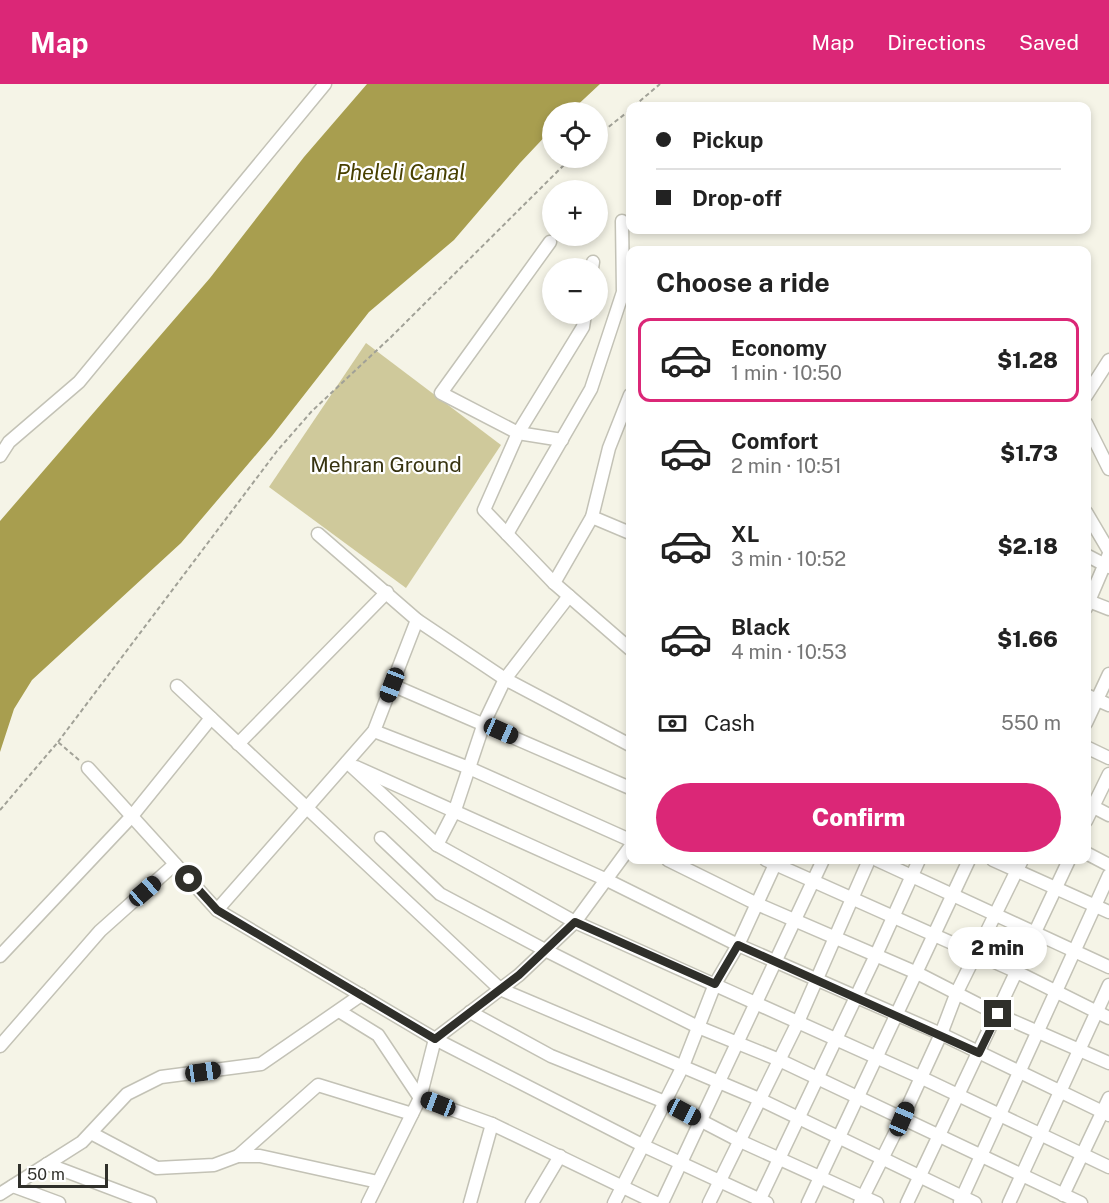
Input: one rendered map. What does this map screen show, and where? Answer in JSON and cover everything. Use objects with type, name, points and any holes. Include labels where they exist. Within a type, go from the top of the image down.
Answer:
[{"type":"street","points":[[0,456],[9,442],[79,382],[325,84]]},
{"type":"street","points":[[507,534],[591,389],[623,292],[622,221]]},
{"type":"street","points":[[547,246],[441,393],[518,433],[562,440]]},
{"type":"street","points":[[583,324],[518,433],[484,510],[554,583],[626,646]]},
{"type":"street","points":[[1091,388],[1109,360]]},
{"type":"street","points":[[554,583],[592,517],[609,448],[626,405]]},
{"type":"street","points":[[1091,433],[1109,468]]},
{"type":"street","points":[[592,517],[626,531]]},
{"type":"street","points":[[1091,523],[1108,559]]},
{"type":"street","points":[[318,534],[417,620],[505,679],[626,743]]},
{"type":"street","points":[[1091,556],[1108,559]]},
{"type":"street","points":[[1091,595],[1108,559]]},
{"type":"street","points":[[238,744],[387,592]]},
{"type":"street","points":[[437,845],[455,810],[484,723],[505,679],[569,596]]},
{"type":"street","points":[[1091,604],[1109,609]]},
{"type":"street","points":[[217,910],[308,809],[374,731],[417,620]]},
{"type":"street","points":[[1109,674],[1091,697],[1109,705]]},
{"type":"street","points":[[392,685],[626,786]]},
{"type":"street","points":[[177,686],[500,989],[759,1099],[961,1200],[975,1203]]},
{"type":"street","points":[[0,956],[132,816],[211,718]]},
{"type":"street","points":[[374,731],[469,768],[626,838]]},
{"type":"street","points":[[1091,749],[1109,758]]},
{"type":"street","points":[[347,762],[607,880],[738,945],[818,978],[1106,1113]]},
{"type":"street","points":[[347,762],[437,845],[575,922],[1002,1114],[1109,1167]]},
{"type":"street","points":[[88,768],[217,910],[435,1039],[645,1146],[762,1202],[797,1117],[836,1040],[917,864]]},
{"type":"street","points":[[1091,802],[1109,774]]},
{"type":"street","points":[[1091,805],[1109,814]]},
{"type":"street","points":[[381,838],[440,894],[545,950],[698,1027],[777,1059],[858,1100],[982,1155],[1081,1203]]},
{"type":"street","points":[[368,1203],[420,1098],[435,1039],[500,989],[575,922],[626,853]]},
{"type":"street","points":[[1091,856],[1109,865]]},
{"type":"street","points":[[0,1046],[99,931],[175,864]]},
{"type":"street","points":[[676,864],[757,904],[876,955],[957,992],[998,1014],[1109,1063]]},
{"type":"street","points":[[614,1203],[684,1066],[715,984],[738,945],[772,864]]},
{"type":"street","points":[[779,864],[1017,972],[1109,1018]]},
{"type":"street","points":[[662,1203],[758,1003],[821,864]]},
{"type":"street","points":[[709,1203],[777,1059],[798,1022],[855,898],[868,864]]},
{"type":"street","points":[[885,864],[1109,967]]},
{"type":"street","points":[[808,1203],[967,864]]},
{"type":"street","points":[[908,1203],[1066,864]]},
{"type":"street","points":[[861,1200],[902,1119],[941,1035],[957,992],[1019,865],[1055,890],[1109,912]]},
{"type":"street","points":[[961,1200],[1109,875]]},
{"type":"street","points":[[1009,1203],[1109,986]]},
{"type":"street","points":[[0,1194],[82,1142],[127,1094],[160,1077],[261,1064],[362,995]]},
{"type":"street","points":[[339,1011],[378,1035],[420,1098],[492,1124],[656,1203]]},
{"type":"street","points":[[470,1012],[551,1056],[666,1102],[861,1200],[877,1203]]},
{"type":"street","points":[[91,1132],[157,1168],[214,1165],[237,1156],[318,1085],[412,1114]]},
{"type":"street","points":[[1063,1195],[1082,1153],[1106,1113],[1109,1098]]},
{"type":"street","points":[[470,1203],[492,1124]]},
{"type":"street","points":[[237,1156],[260,1156],[378,1182]]},
{"type":"street","points":[[532,1203],[560,1156]]},
{"type":"street","points":[[47,1164],[150,1203]]},
{"type":"street","points":[[13,1186],[59,1203]]},
{"type":"path","points":[[639,102],[660,84]]},
{"type":"path","points":[[608,127],[626,113]]},
{"type":"path","points":[[0,810],[104,684],[198,553],[291,435],[561,168]]},
{"type":"path","points":[[58,742],[88,768]]},
{"type":"green space","name":"Mehran Ground","points":[[366,343],[501,445],[406,588],[269,487]]},
{"type":"water","name":"Pheleli Canal","points":[[367,84],[600,84],[581,102],[542,102],[542,140],[454,240],[369,312],[272,436],[181,543],[32,680],[14,709],[0,752],[0,521],[210,278],[304,157]]},
{"type":"route","points":[[189,879],[217,910],[435,1039],[519,975],[575,922],[715,984],[738,945],[818,978],[979,1053],[998,1014]]}]
